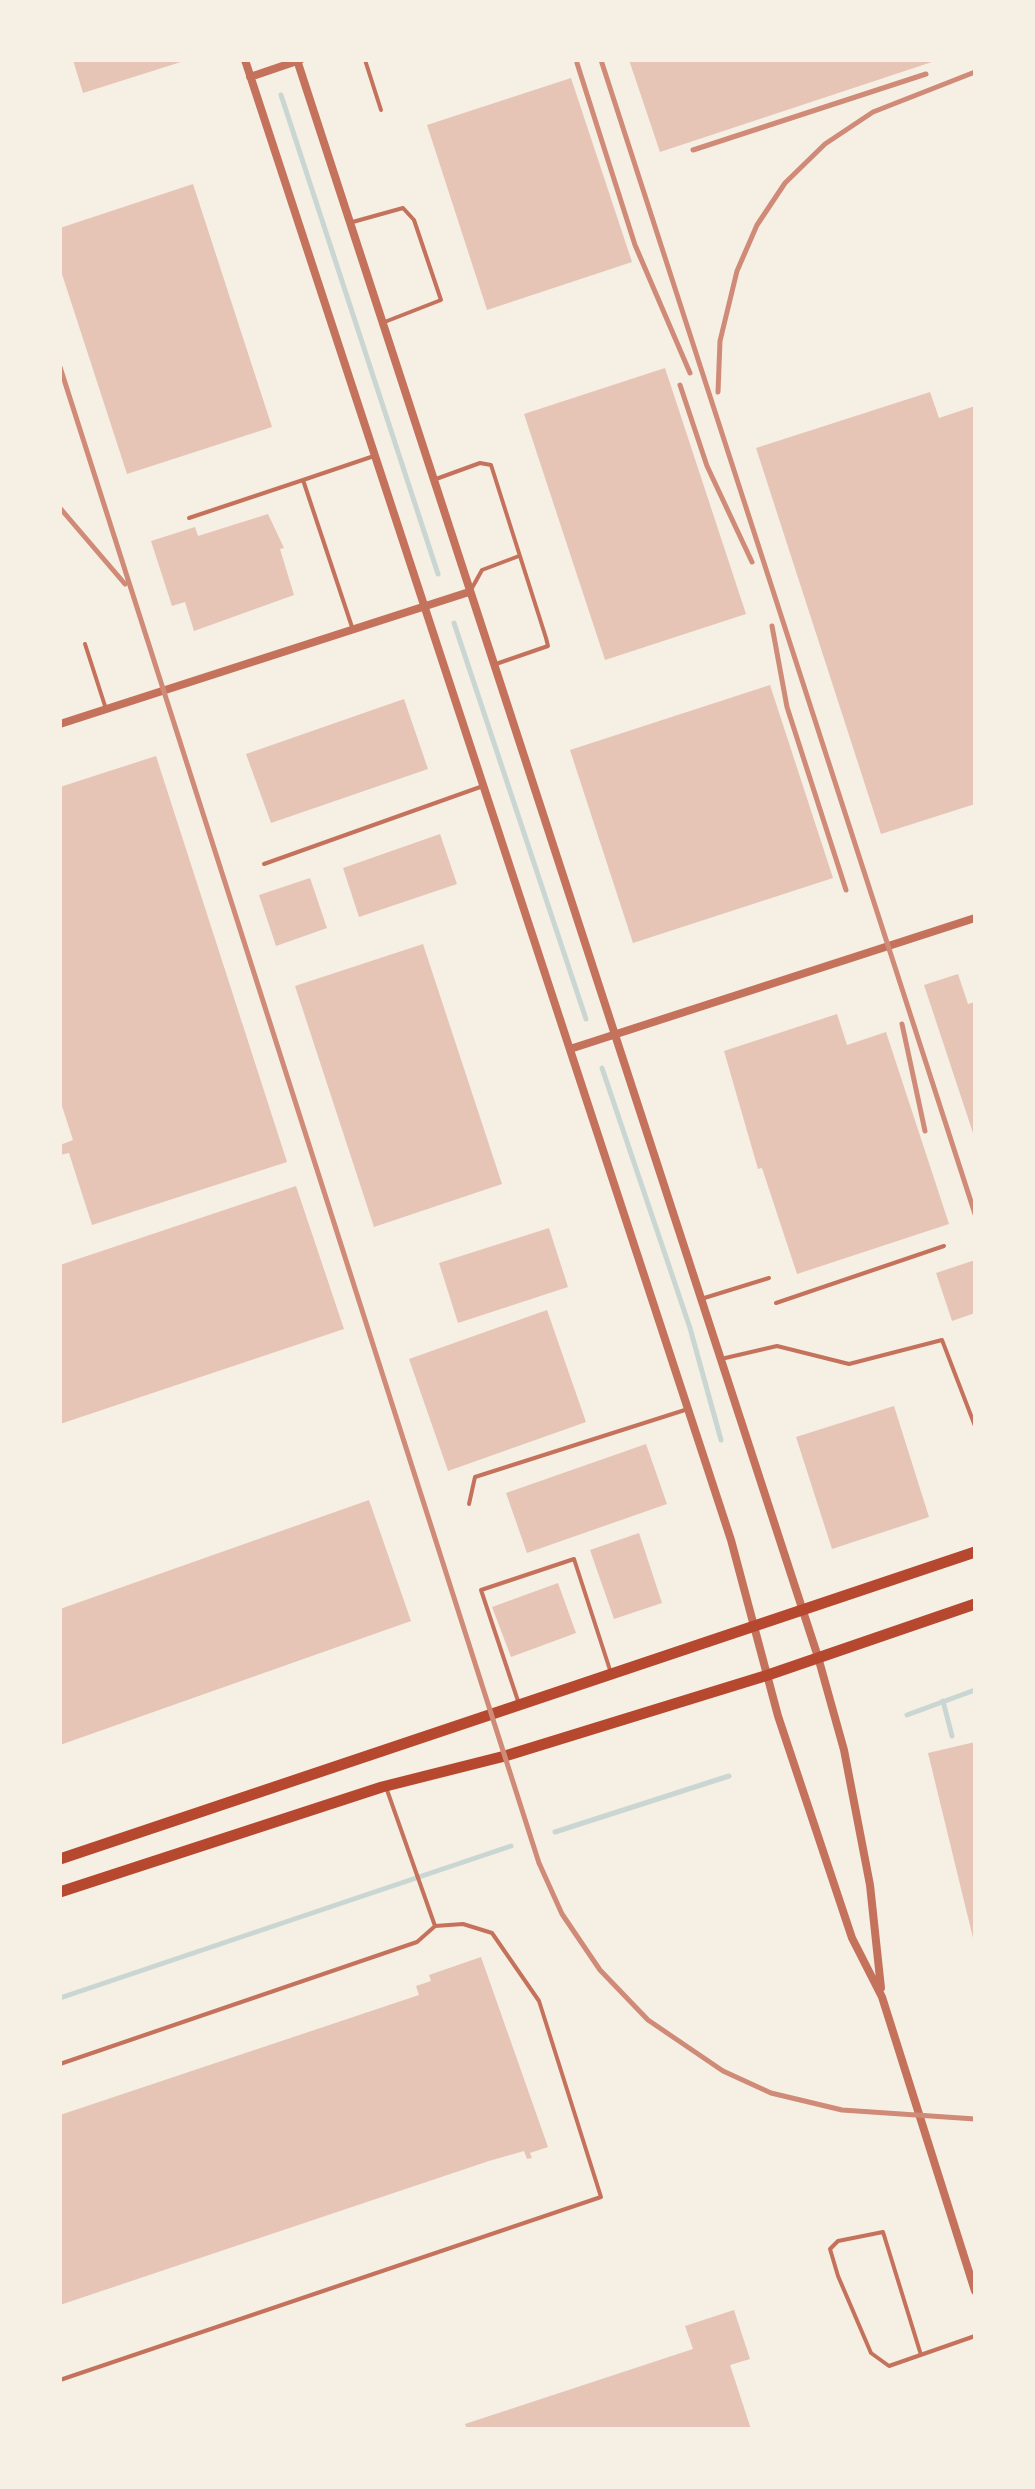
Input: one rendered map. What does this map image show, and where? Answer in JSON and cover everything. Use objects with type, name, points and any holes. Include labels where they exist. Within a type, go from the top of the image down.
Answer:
[{"type":"main road","points":[[60,1859],[975,1552]]},
{"type":"main road","points":[[60,1892],[385,1786],[505,1756],[768,1674],[975,1604]]},
{"type":"street","points":[[245,60],[688,1409],[852,1938],[882,1997],[975,2290]]},
{"type":"street","points":[[250,76],[298,60],[818,1656],[844,1750],[870,1885],[882,1997]]},
{"type":"street","points":[[60,724],[469,592]]},
{"type":"street","points":[[570,1049],[975,918]]},
{"type":"lane","points":[[365,60],[381,110]]},
{"type":"lane","points":[[350,223],[403,208],[414,220],[441,300],[382,324]]},
{"type":"lane","points":[[190,518],[375,456]]},
{"type":"lane","points":[[433,480],[480,463],[491,466],[548,646],[493,664]]},
{"type":"lane","points":[[303,480],[353,630]]},
{"type":"lane","points":[[469,592],[482,570],[520,556]]},
{"type":"lane","points":[[85,644],[106,709]]},
{"type":"lane","points":[[264,864],[483,786]]},
{"type":"lane","points":[[776,1303],[944,1246]]},
{"type":"lane","points":[[702,1299],[768,1278]]},
{"type":"lane","points":[[722,1359],[777,1346],[849,1364],[942,1340],[975,1426]]},
{"type":"lane","points":[[469,1504],[475,1478],[688,1409]]},
{"type":"lane","points":[[519,1705],[481,1590],[574,1558],[612,1674]]},
{"type":"lane","points":[[385,1786],[435,1926]]},
{"type":"lane","points":[[60,2064],[417,1942],[435,1926],[463,1924],[492,1933],[539,2001],[601,2197],[60,2380]]},
{"type":"lane","points":[[921,2355],[883,2232],[838,2241],[830,2249],[838,2276],[871,2354],[888,2366],[921,2355],[975,2336]]},
{"type":"building","points":[[73,60],[184,60],[184,61],[83,93]]},
{"type":"building","points":[[629,60],[935,60],[935,61],[660,152]]},
{"type":"building","points":[[571,78],[632,262],[487,310],[427,125]]},
{"type":"building","points":[[193,184],[272,427],[127,474],[60,268],[60,228]]},
{"type":"building","points":[[665,368],[746,614],[605,660],[524,414]]},
{"type":"building","points":[[930,392],[939,418],[975,406],[975,804],[881,834],[756,448]]},
{"type":"building","points":[[268,514],[284,548],[280,549],[294,595],[194,631],[185,602],[172,606],[151,541],[195,527],[198,536]]},
{"type":"building","points":[[770,685],[833,878],[633,943],[570,750]]},
{"type":"building","points":[[404,699],[428,769],[271,823],[246,754]]},
{"type":"building","points":[[156,756],[287,1162],[92,1225],[69,1153],[60,1155],[60,1145],[73,1140],[60,1100],[60,787]]},
{"type":"building","points":[[440,834],[457,884],[359,917],[343,868]]},
{"type":"building","points":[[310,878],[327,928],[276,946],[259,895]]},
{"type":"building","points":[[423,944],[502,1184],[374,1227],[295,986]]},
{"type":"building","points":[[958,974],[968,1004],[975,1002],[974,1136],[924,985]]},
{"type":"building","points":[[837,1014],[847,1045],[886,1032],[949,1224],[797,1274],[762,1168],[758,1169],[724,1051]]},
{"type":"building","points":[[296,1186],[344,1329],[60,1424],[60,1265]]},
{"type":"building","points":[[549,1228],[568,1287],[458,1323],[439,1263]]},
{"type":"building","points":[[975,1260],[975,1313],[952,1321],[936,1273]]},
{"type":"building","points":[[547,1310],[586,1422],[448,1471],[409,1359]]},
{"type":"building","points":[[894,1406],[929,1517],[832,1549],[796,1437]]},
{"type":"building","points":[[646,1444],[667,1504],[527,1553],[506,1493]]},
{"type":"building","points":[[369,1500],[411,1621],[60,1745],[60,1609]]},
{"type":"building","points":[[639,1533],[662,1603],[614,1619],[590,1550]]},
{"type":"building","points":[[558,1583],[576,1633],[511,1657],[492,1607]]},
{"type":"building","points":[[975,1742],[975,1942],[974,1942],[928,1753]]},
{"type":"building","points":[[481,1957],[548,2147],[530,2153],[532,2158],[527,2159],[524,2151],[489,2161],[60,2305],[60,2115],[419,1995],[416,1986],[431,1981],[429,1975]]},
{"type":"building","points":[[734,2310],[750,2359],[730,2365],[751,2429],[467,2429],[465,2424],[693,2349],[685,2326]]},
{"type":"waterway","points":[[281,95],[438,574]]},
{"type":"waterway","points":[[454,623],[586,1019]]},
{"type":"waterway","points":[[602,1068],[690,1328],[721,1440]]},
{"type":"waterway","points":[[907,1715],[975,1690]]},
{"type":"waterway","points":[[943,1701],[952,1736]]},
{"type":"waterway","points":[[555,1832],[729,1776]]},
{"type":"waterway","points":[[60,1998],[511,1846]]},
{"type":"railway","points":[[601,60],[975,1214]]},
{"type":"railway","points":[[577,63],[635,245],[690,373]]},
{"type":"railway","points":[[718,392],[720,341],[737,271],[757,225],[785,183],[825,144],[873,112],[975,72]]},
{"type":"railway","points":[[693,150],[926,74]]},
{"type":"railway","points":[[60,367],[539,1863],[562,1914],[600,1970],[648,2020],[723,2071],[771,2093],[842,2110],[975,2119]]},
{"type":"railway","points":[[680,385],[707,466],[752,562]]},
{"type":"railway","points":[[60,508],[125,584]]},
{"type":"railway","points":[[772,626],[787,707],[846,890]]},
{"type":"railway","points":[[902,1024],[925,1131]]}]
